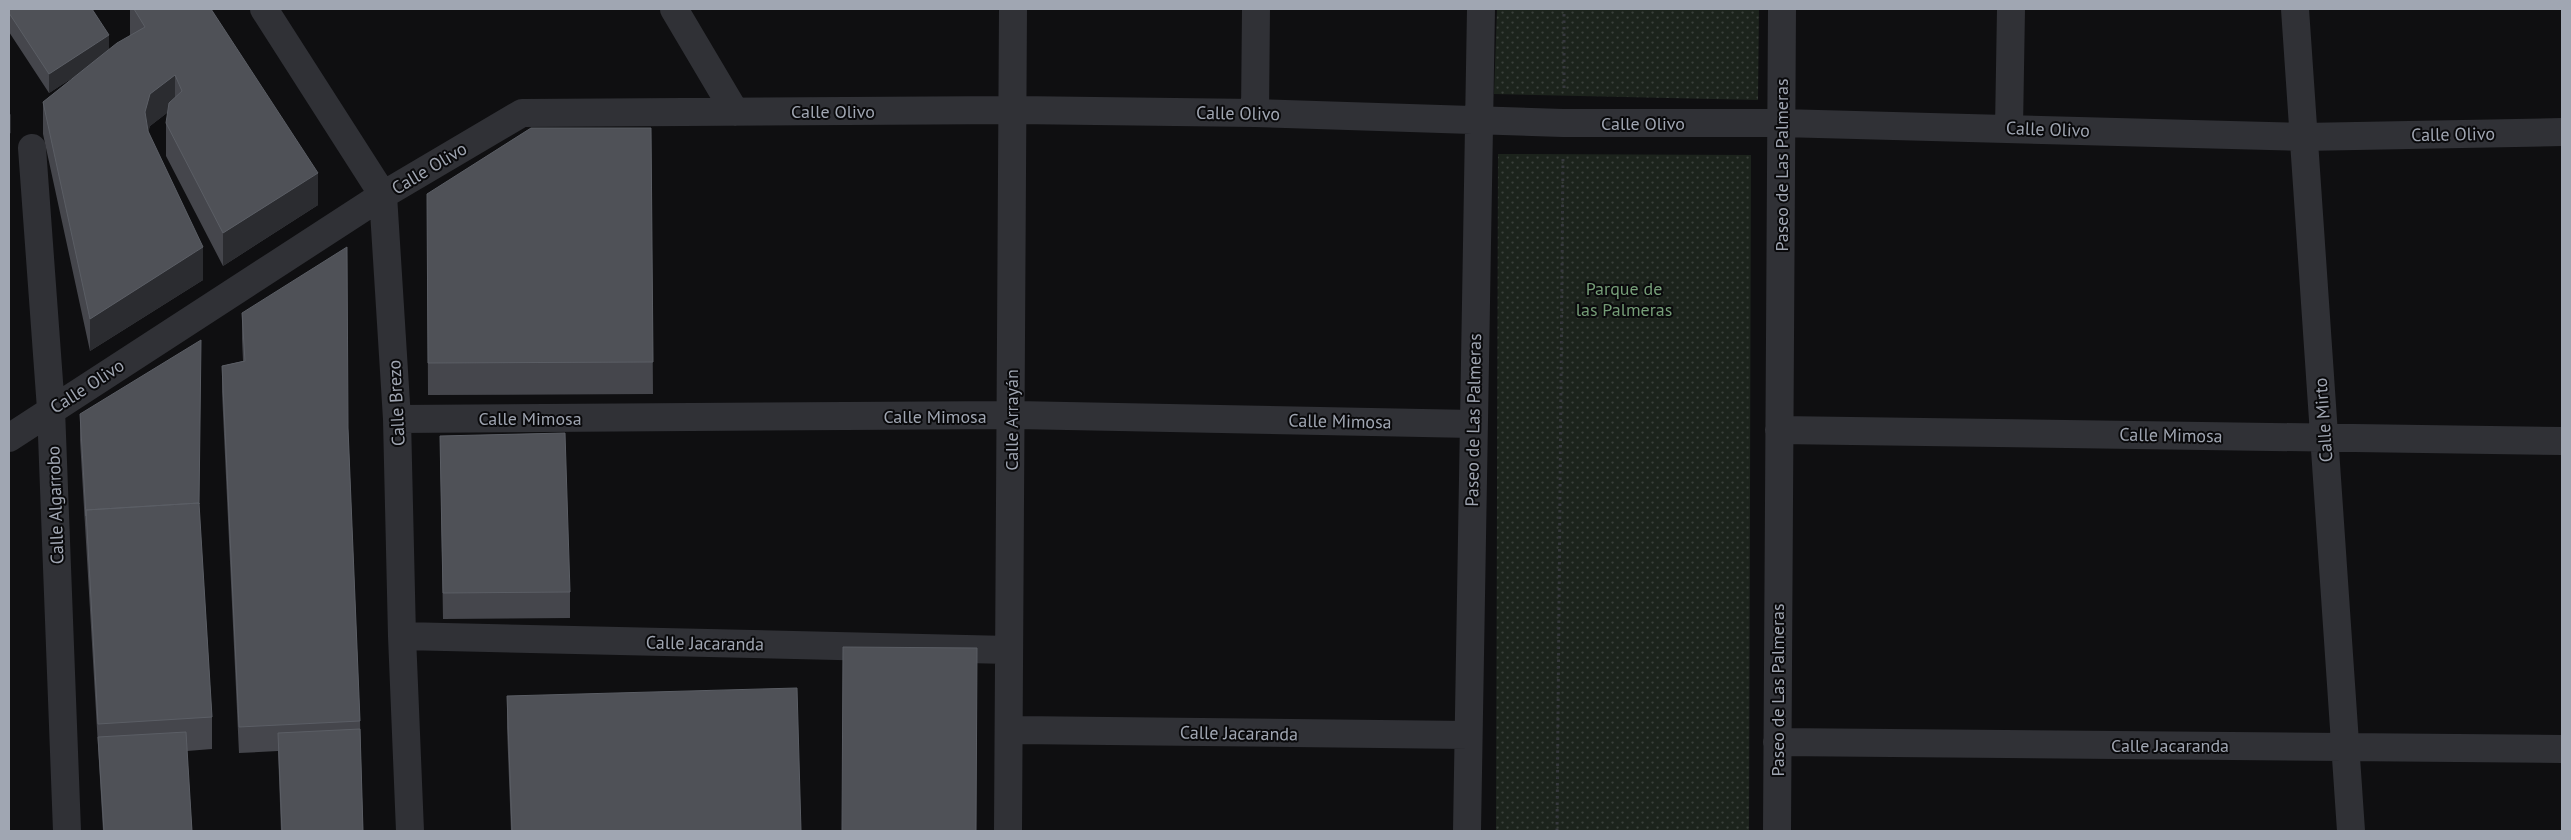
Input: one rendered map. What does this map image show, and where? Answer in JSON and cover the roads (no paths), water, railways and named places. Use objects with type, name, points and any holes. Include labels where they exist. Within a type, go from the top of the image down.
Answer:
[{"type":"street","name":"Calle Brezo","points":[[264,9],[383,195],[397,419],[402,636],[410,831]]},
{"type":"street","points":[[674,9],[735,112]]},
{"type":"street","name":"Calle Arrayán","points":[[1008,831],[1013,9]]},
{"type":"street","points":[[1254,112],[1256,9]]},
{"type":"street","name":"Paseo de Las Palmeras","points":[[1467,831],[1482,9]]},
{"type":"street","name":"Paseo de Las Palmeras","points":[[1776,831],[1782,9]]},
{"type":"street","points":[[2009,128],[2011,9]]},
{"type":"street","name":"Calle Mirto","points":[[2295,9],[2351,831]]},
{"type":"street","name":"Calle Olivo","points":[[9,438],[383,195],[522,113],[1012,110],[1254,112],[1563,123],[1782,123],[2303,137],[2562,132]]},
{"type":"street","name":"Calle Algarrobo","points":[[32,148],[51,409],[67,831]]},
{"type":"street","name":"Calle Mimosa","points":[[397,419],[1010,415],[1473,424]]},
{"type":"street","name":"Calle Mimosa","points":[[1779,430],[2562,441]]},
{"type":"street","name":"Calle Jacaranda","points":[[402,636],[1009,650]]},
{"type":"street","name":"Calle Jacaranda","points":[[1009,730],[1468,735]]},
{"type":"street","name":"Calle Jacaranda","points":[[1777,742],[2562,749]]},
{"type":"park label","name":"Parque de las Palmeras","points":[[1624,298]]}]
